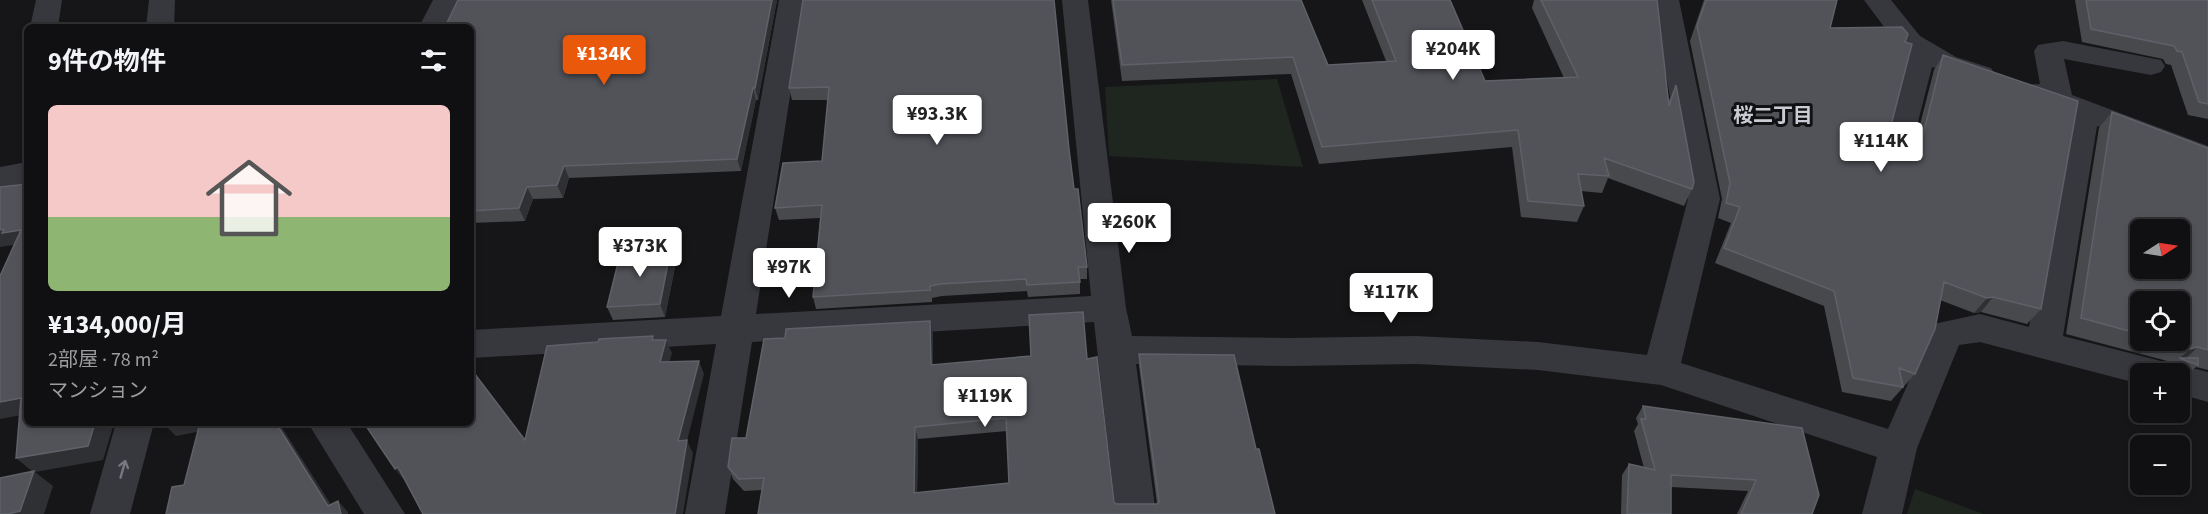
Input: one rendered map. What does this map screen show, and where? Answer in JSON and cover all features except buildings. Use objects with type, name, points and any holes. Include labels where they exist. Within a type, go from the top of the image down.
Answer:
[{"type":"street","points":[[46,24],[50,0]]},
{"type":"street","points":[[160,24],[162,0]]},
{"type":"street","points":[[434,24],[446,0]]},
{"type":"street","points":[[705,514],[792,0]]},
{"type":"street","points":[[1075,0],[1109,308],[1117,350],[1136,514]]},
{"type":"street","points":[[1661,371],[1704,199],[1666,0]]},
{"type":"street","points":[[1877,0],[1910,42],[1946,63],[2071,104],[2208,157]]},
{"type":"street","points":[[1896,149],[1922,50]]},
{"type":"street","points":[[2044,344],[2071,104],[2048,51],[2063,50],[2151,66]]},
{"type":"street","points":[[0,178],[24,174]]},
{"type":"street","points":[[474,344],[1109,308]]},
{"type":"street","points":[[1882,514],[1898,448],[1946,334],[1980,328],[2130,367]]},
{"type":"street","points":[[1117,350],[1290,352],[1416,350],[1538,356],[1661,371],[1898,448]]},
{"type":"street","points":[[2190,382],[2208,387]]},
{"type":"street","points":[[110,514],[134,426]]},
{"type":"street","points":[[329,426],[385,514]]},
{"type":"shaded area","points":[[1277,79],[1303,167],[1109,156],[1105,87]]},
{"type":"shaded area","points":[[1915,489],[1984,514],[1907,514]]},
{"type":"district","name":"桜二丁目","points":[[1773,115]]}]
